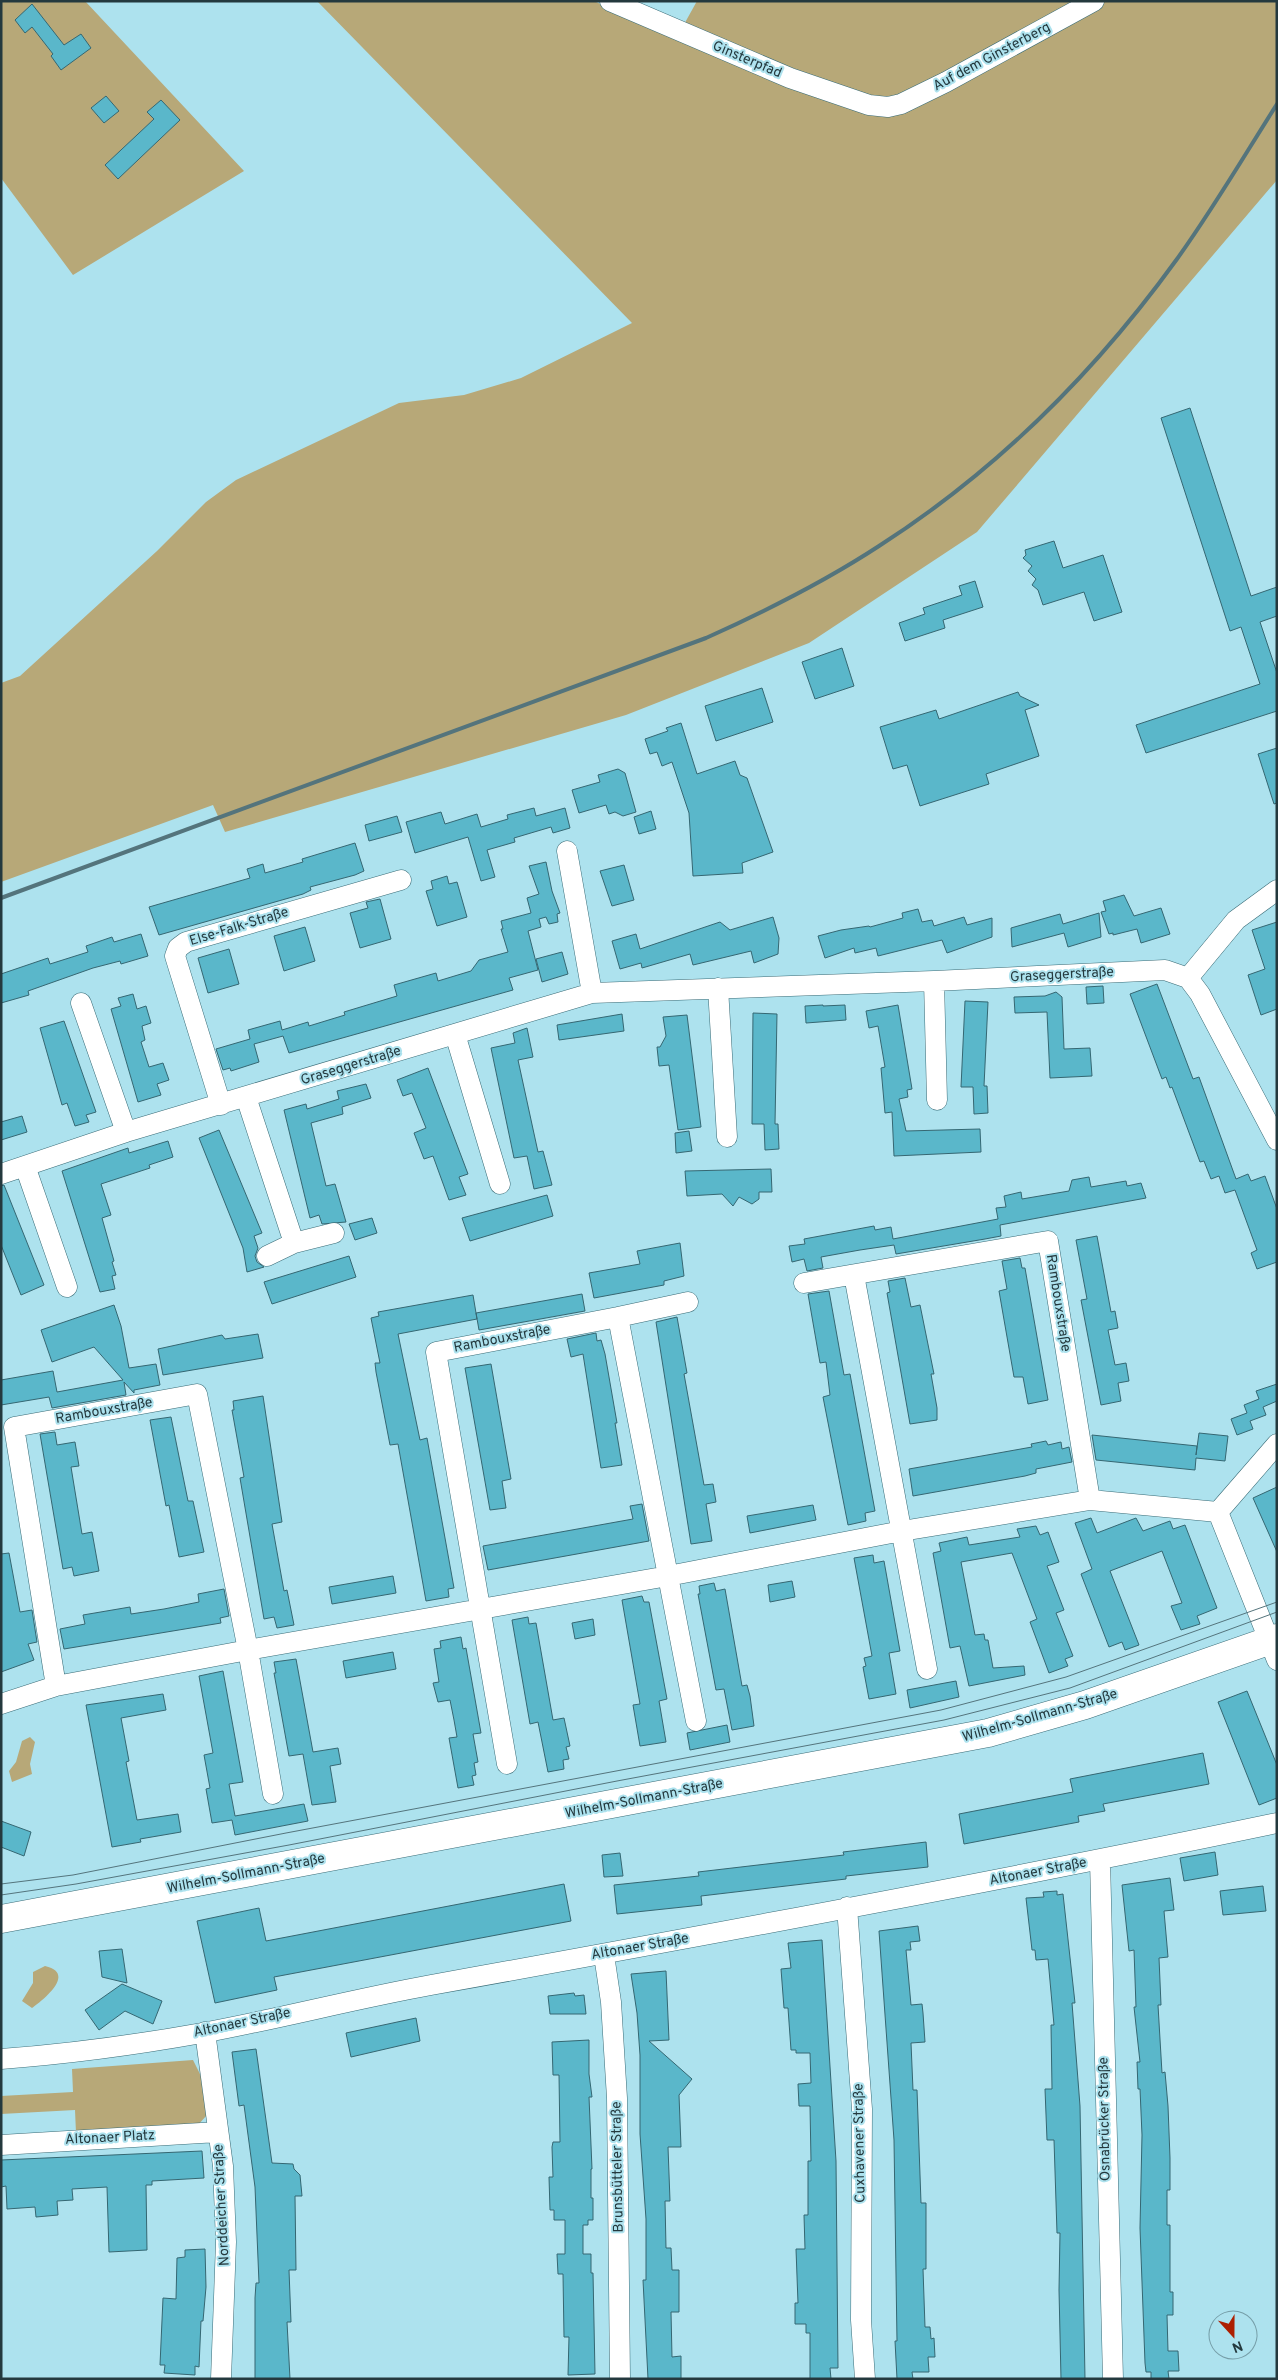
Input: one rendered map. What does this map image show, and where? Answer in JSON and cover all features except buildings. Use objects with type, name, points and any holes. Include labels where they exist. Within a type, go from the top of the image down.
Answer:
[{"type":"street","name":"Ginsterpfad","points":[[610,1],[790,78],[869,105],[888,107]]},
{"type":"street","name":"Auf dem Ginsterberg","points":[[888,107],[902,104],[946,82],[1094,1]]},
{"type":"street","points":[[566,851],[592,993]]},
{"type":"street","name":"Else-Falk-Straße","points":[[221,1105],[175,956],[178,948],[186,942],[401,880]]},
{"type":"street","points":[[1277,890],[1236,920],[1188,978],[1200,994],[1277,1140]]},
{"type":"street","name":"Graseggerstraße","points":[[1,1174],[126,1132],[592,993],[934,981],[1165,970],[1188,978]]},
{"type":"street","points":[[934,981],[937,1100]]},
{"type":"street","points":[[718,988],[727,1137]]},
{"type":"street","points":[[81,1003],[126,1132]]},
{"type":"street","points":[[455,1034],[500,1184]]},
{"type":"street","points":[[246,1097],[294,1243]]},
{"type":"street","points":[[25,1166],[67,1287]]},
{"type":"street","points":[[267,1256],[294,1243],[334,1233]]},
{"type":"street","name":"Rambouxstraße","points":[[804,1283],[1048,1241],[1090,1500]]},
{"type":"street","points":[[854,1275],[926,1669]]},
{"type":"street","name":"Rambouxstraße","points":[[507,1764],[436,1352],[688,1302]]},
{"type":"street","points":[[618,1317],[696,1721]]},
{"type":"street","name":"Rambouxstraße","points":[[56,1686],[14,1427],[197,1394],[248,1650],[274,1794]]},
{"type":"street","points":[[1218,1512],[1277,1444]]},
{"type":"street","points":[[1,1704],[56,1686],[248,1650],[668,1576],[902,1531],[1090,1500],[1218,1512]]},
{"type":"street","points":[[1218,1512],[1274,1647]]},
{"type":"street","name":"Wilhelm-Sollmann-Straße","points":[[1,1919],[988,1733],[1274,1647]]},
{"type":"street","name":"Altonaer Straße","points":[[1,2059],[72,2054],[205,2032],[422,1986],[604,1955],[1100,1860],[1277,1823]]},
{"type":"street","name":"Osnabrücker Straße","points":[[1100,1860],[1113,2379]]},
{"type":"street","name":"Cuxhavener Straße","points":[[847,1907],[862,2109],[860,2320],[865,2379]]},
{"type":"street","name":"Brunsbütteler Straße","points":[[604,1955],[611,2002],[617,2098],[620,2379]]},
{"type":"street","name":"Norddeicher Straße","points":[[205,2032],[223,2166],[226,2242],[221,2379]]},
{"type":"street","name":"Altonaer Platz","points":[[1,2145],[218,2132]]},
{"type":"shaded area","points":[[1,1],[85,1],[244,171],[73,275],[1,178]]},
{"type":"shaded area","points":[[317,1],[594,1],[674,38],[868,113],[1101,1],[1277,1],[1277,180],[977,532],[809,643],[626,715],[225,832],[213,805],[1,882],[1,683],[20,676],[157,551],[206,502],[236,480],[399,403],[464,395],[521,378],[632,323]]},
{"type":"shaded area","points":[[697,1],[1086,1],[1009,44],[882,102],[682,28]]},
{"type":"shaded area","points":[[30,1737],[35,1742],[30,1764],[32,1774],[12,1782],[9,1771],[16,1762],[22,1741]]},
{"type":"shaded area","points":[[45,1966],[54,1969],[58,1974],[58,1980],[55,1987],[32,2008],[22,2001],[33,1983],[33,1972]]},
{"type":"shaded area","points":[[193,2060],[203,2080],[207,2115],[197,2126],[76,2133],[75,2110],[1,2114],[1,2096],[73,2092],[72,2069]]},
{"type":"tram line","points":[[1,1884],[73,1875],[941,1710],[1066,1677],[1277,1602]]},
{"type":"tram line","points":[[1,1895],[76,1884],[289,1845],[944,1720],[1070,1688],[1277,1612]]},
{"type":"railway","points":[[1,898],[706,638],[794,595],[837,572],[879,546],[922,517],[1003,452],[1042,416],[1113,341],[1177,259],[1216,202],[1277,104]]}]
